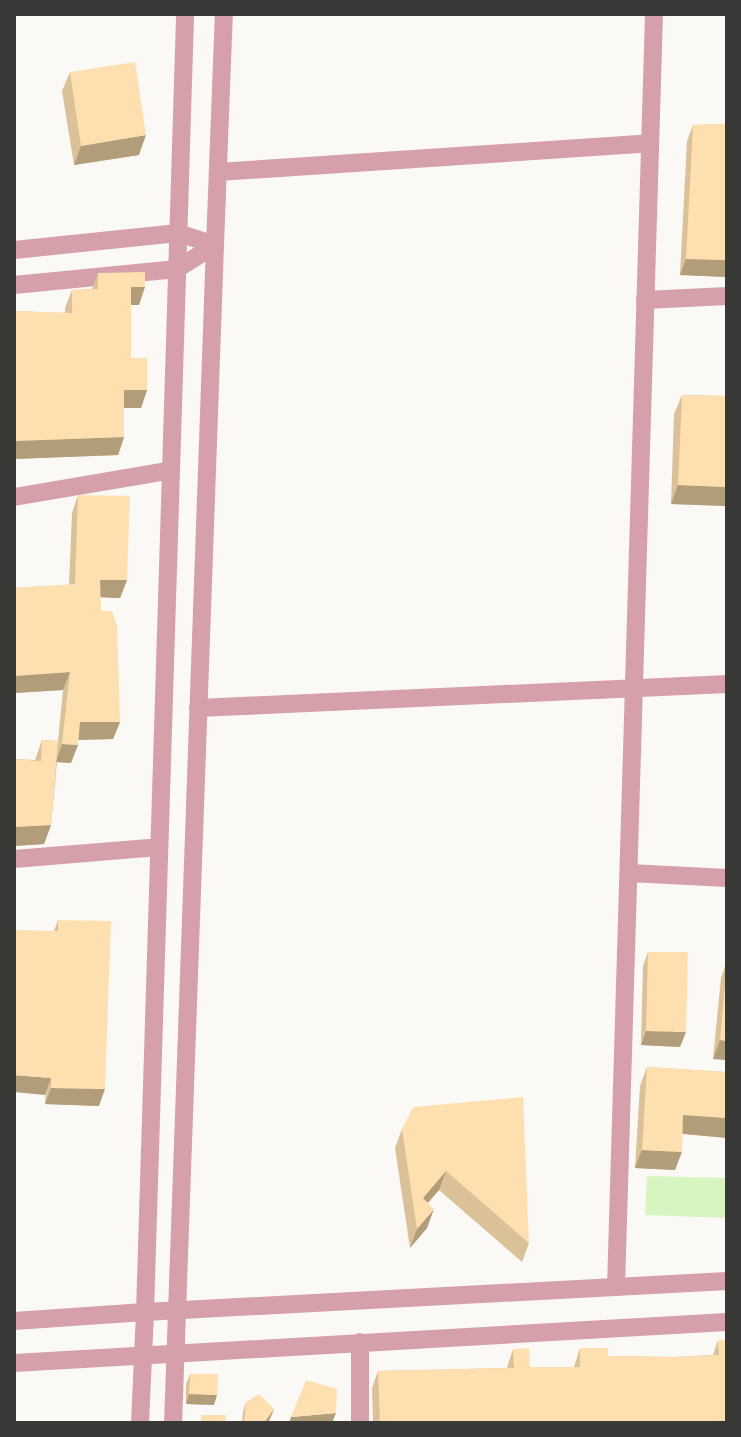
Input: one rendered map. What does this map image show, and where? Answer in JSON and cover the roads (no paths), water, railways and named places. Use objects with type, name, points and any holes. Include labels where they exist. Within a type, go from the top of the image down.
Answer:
[{"type":"street","points":[[140,1423],[168,471],[185,14]]},
{"type":"street","points":[[173,1423],[224,14]]},
{"type":"street","points":[[616,1287],[654,14]]},
{"type":"street","points":[[218,172],[650,143]]},
{"type":"street","points":[[14,250],[178,233],[215,245]]},
{"type":"street","points":[[14,285],[177,269],[215,245]]},
{"type":"street","points":[[645,300],[727,296]]},
{"type":"street","points":[[14,497],[168,471]]},
{"type":"street","points":[[198,708],[727,684]]},
{"type":"street","points":[[14,859],[159,847]]},
{"type":"street","points":[[629,873],[727,878]]},
{"type":"street","points":[[14,1321],[727,1281]]},
{"type":"street","points":[[14,1363],[727,1322]]},
{"type":"street","points":[[360,1342],[360,1423]]}]
